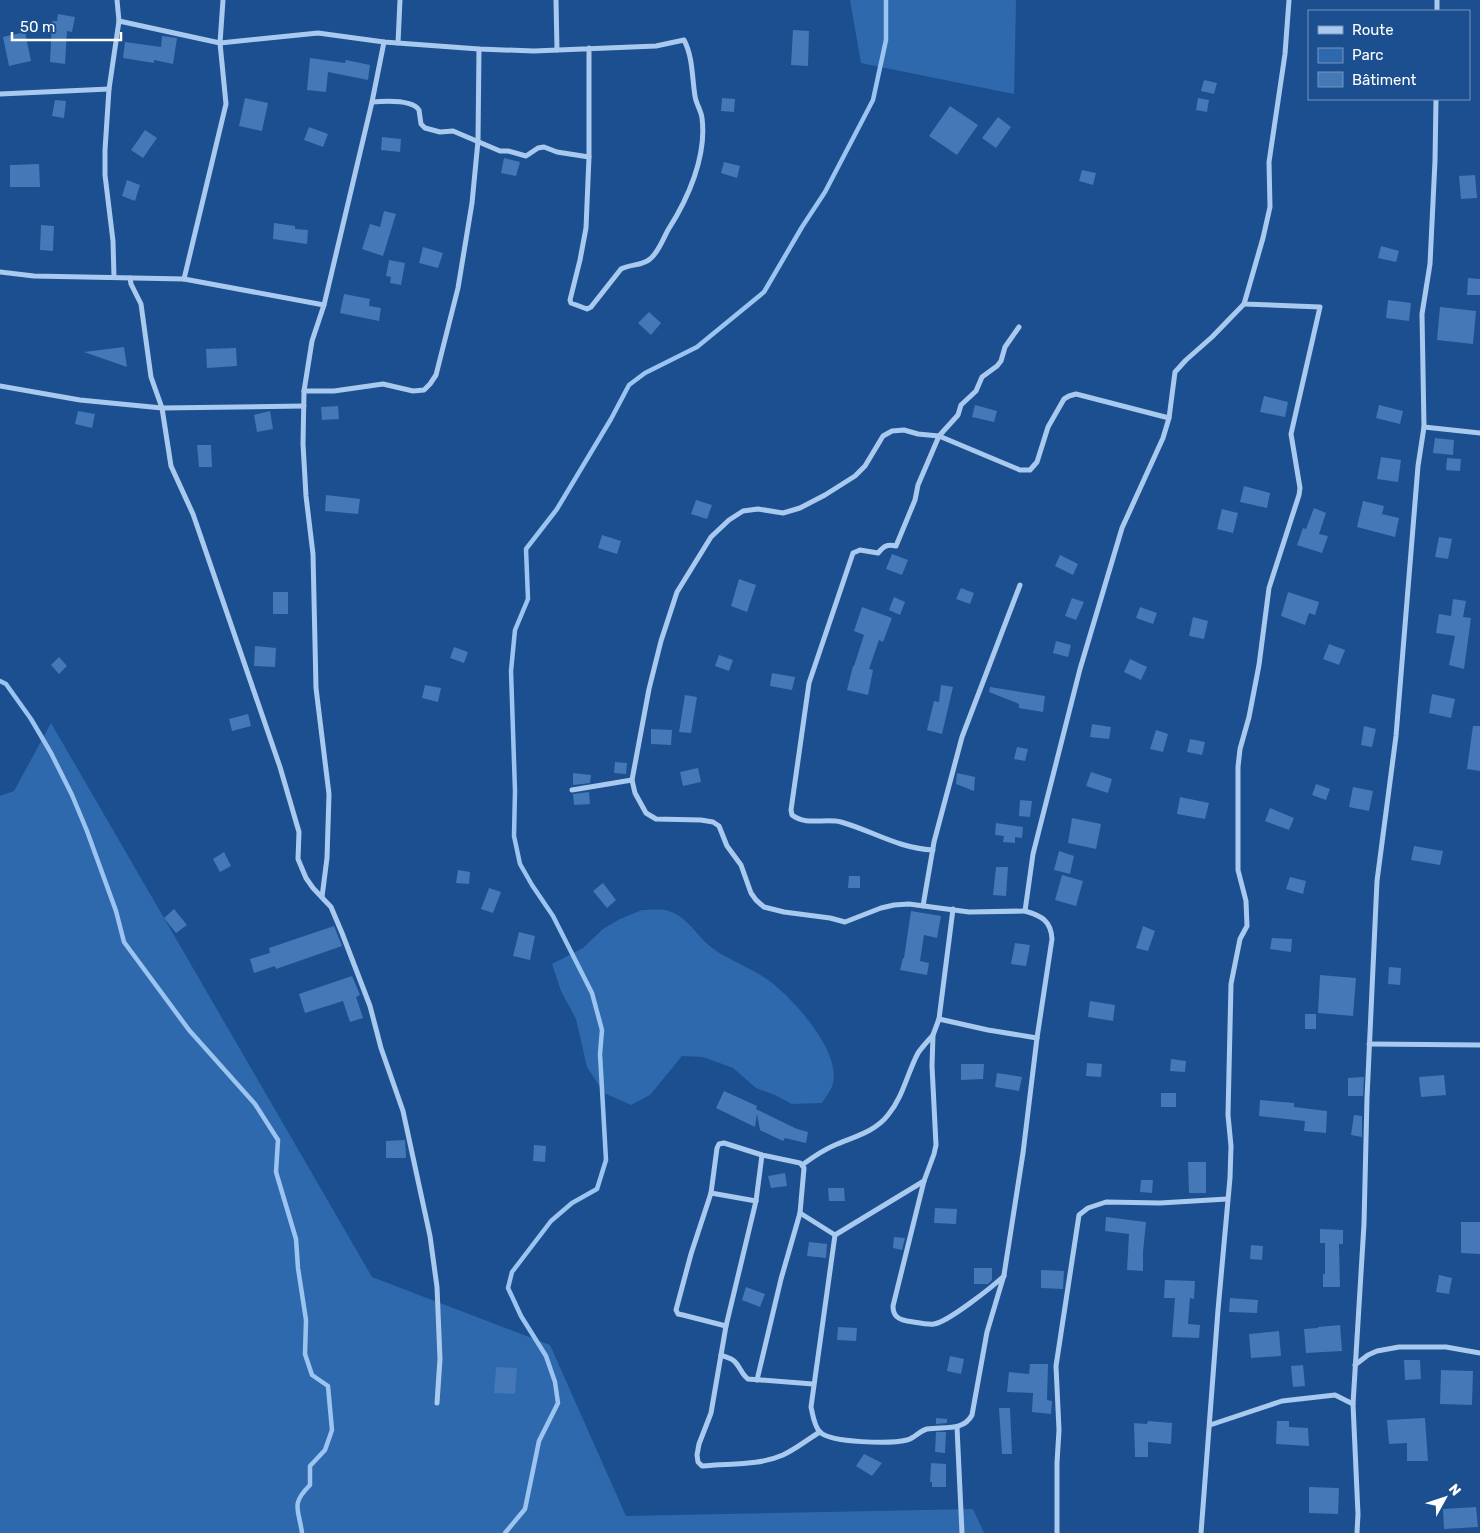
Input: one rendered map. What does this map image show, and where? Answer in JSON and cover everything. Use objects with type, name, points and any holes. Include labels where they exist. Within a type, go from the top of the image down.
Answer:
[{"type":"street","points":[[114,277],[114,241],[105,175],[106,120],[119,21],[117,0]]},
{"type":"street","points":[[184,278],[226,104],[220,43],[223,0]]},
{"type":"street","points":[[398,43],[400,0]]},
{"type":"street","points":[[556,0],[557,50]]},
{"type":"street","points":[[1025,912],[1033,854],[1080,669],[1122,528],[1163,438],[1169,418],[1175,372],[1244,304],[1270,207],[1269,162],[1285,54],[1289,0]]},
{"type":"street","points":[[119,21],[220,43],[318,33],[384,42],[479,50],[557,50],[589,48],[656,46],[684,40],[691,68],[696,103],[702,116],[703,135],[696,169],[679,213],[652,258],[644,263],[621,269],[591,307],[587,308],[572,303],[570,300],[586,228],[589,157],[589,48]]},
{"type":"street","points":[[322,897],[329,794],[316,688],[313,554],[306,496],[303,444],[304,391],[312,341],[324,306],[372,102],[384,42]]},
{"type":"street","points":[[304,391],[334,391],[383,384],[412,391],[424,390],[436,375],[458,288],[472,203],[478,141],[479,50]]},
{"type":"street","points":[[0,94],[109,89]]},
{"type":"street","points":[[1357,1533],[1358,1514],[1353,1404],[1364,1224],[1369,1044],[1377,881],[1396,736],[1418,466],[1424,427],[1422,314],[1430,264],[1436,100]]},
{"type":"street","points":[[372,102],[390,101],[413,104],[419,110],[421,124],[425,128],[440,132],[453,131],[500,151],[508,151],[526,156],[538,148],[544,147],[557,152],[589,157]]},
{"type":"street","points":[[0,272],[34,276],[184,278],[324,306]]},
{"type":"street","points":[[130,278],[133,289],[141,304],[151,378],[162,408],[170,466],[193,514],[280,767],[299,832],[298,859],[306,878],[313,888],[331,906],[370,1006],[381,1048],[405,1119],[430,1236],[437,1288],[440,1359],[437,1403]]},
{"type":"street","points":[[1201,1533],[1230,1178],[1231,1146],[1228,1115],[1231,984],[1240,939],[1247,926],[1246,901],[1238,870],[1238,767],[1240,749],[1250,717],[1259,666],[1269,588],[1300,488],[1292,434],[1320,307],[1244,304]]},
{"type":"street","points":[[933,850],[894,843],[839,822],[800,820],[792,815],[791,810],[809,683],[853,553],[860,550],[878,552],[884,546],[896,546],[939,436],[958,415],[961,405],[976,391],[982,377],[1001,361],[1005,347],[1019,327]]},
{"type":"street","points":[[0,386],[80,400],[162,408],[304,406]]},
{"type":"street","points":[[835,1235],[810,1407],[820,1432],[828,1437],[860,1442],[893,1441],[912,1438],[919,1432],[927,1429],[957,1427],[969,1421],[972,1415],[988,1332],[1004,1275],[1023,1153],[1052,932],[1050,925],[1042,917],[1025,912],[976,912],[909,904],[894,905],[845,922],[764,907],[751,893],[742,865],[727,846],[719,826],[713,822],[701,820],[656,819],[646,813],[635,793],[632,780],[649,690],[661,641],[677,592],[710,537],[729,520],[744,511],[758,509],[783,513],[800,508],[846,483],[865,466],[883,436],[892,431],[904,430],[918,434],[939,436],[1025,471],[1030,470],[1037,462],[1048,427],[1064,399],[1069,396],[1076,394],[1169,418]]},
{"type":"street","points":[[1424,427],[1480,433]]},
{"type":"street","points":[[923,906],[933,850],[962,737],[1020,585]]},
{"type":"street","points":[[572,790],[632,780]]},
{"type":"street","points":[[954,910],[939,1019],[933,1035],[932,1066],[936,1145],[924,1181],[893,1306],[893,1313],[896,1317],[906,1320],[933,1324],[944,1321],[994,1285],[1004,1275]]},
{"type":"street","points":[[939,1019],[1037,1038]]},
{"type":"street","points":[[802,1165],[829,1148],[879,1125],[888,1116],[898,1100],[919,1052],[933,1035]]},
{"type":"street","points":[[1369,1044],[1480,1045]]},
{"type":"street","points":[[726,1326],[678,1314],[676,1310],[711,1193],[717,1148],[719,1144],[724,1143],[762,1155],[800,1163],[804,1168],[800,1213],[781,1279],[757,1380]]},
{"type":"street","points":[[762,1155],[756,1202],[726,1326],[711,1413],[699,1444],[698,1462],[702,1466],[740,1464],[783,1455],[820,1432]]},
{"type":"street","points":[[835,1235],[924,1181]]},
{"type":"street","points":[[711,1193],[756,1202]]},
{"type":"street","points":[[1057,1533],[1059,1430],[1056,1366],[1079,1214],[1088,1208],[1106,1202],[1160,1203],[1227,1199]]},
{"type":"street","points":[[800,1213],[835,1235]]},
{"type":"street","points":[[1355,1365],[1372,1352],[1399,1347],[1446,1347],[1480,1353]]},
{"type":"street","points":[[721,1355],[736,1363],[743,1375],[748,1379],[813,1384]]},
{"type":"street","points":[[1210,1425],[1282,1401],[1335,1394],[1353,1404]]},
{"type":"street","points":[[957,1427],[962,1533]]},
{"type":"green space","points":[[850,0],[1016,0],[1014,94],[861,63]]},
{"type":"green space","points":[[51,723],[372,1277],[550,1345],[626,1516],[973,1509],[984,1533],[0,1533],[0,796],[14,791]]},
{"type":"green space","points":[[642,910],[665,910],[680,916],[715,950],[768,980],[789,999],[812,1026],[830,1056],[833,1083],[822,1103],[792,1104],[756,1088],[733,1068],[703,1057],[682,1056],[650,1095],[631,1105],[604,1093],[587,1067],[576,1019],[561,991],[552,964],[583,948],[603,929],[620,919]]},
{"type":"building","points":[[58,14],[75,17],[72,32],[67,31],[65,64],[50,62],[52,21],[57,21]]},
{"type":"building","points":[[793,30],[809,31],[808,66],[791,65]]},
{"type":"building","points":[[25,32],[31,61],[9,66],[3,37]]},
{"type":"building","points":[[162,36],[177,38],[173,64],[154,60],[154,63],[123,58],[125,42],[161,47]]},
{"type":"building","points":[[310,58],[345,63],[346,60],[370,65],[368,80],[328,72],[326,92],[307,90]]},
{"type":"building","points":[[1204,80],[1217,83],[1214,94],[1201,91]]},
{"type":"building","points":[[245,98],[268,103],[262,131],[239,126]]},
{"type":"building","points":[[722,98],[735,99],[734,112],[721,111]]},
{"type":"building","points":[[1198,98],[1209,100],[1207,112],[1196,110]]},
{"type":"building","points":[[55,100],[66,101],[64,118],[52,116]]},
{"type":"building","points":[[950,106],[978,125],[957,155],[929,136]]},
{"type":"building","points":[[998,117],[1011,127],[996,148],[982,138]]},
{"type":"building","points":[[309,127],[328,134],[323,147],[304,140]]},
{"type":"building","points":[[145,130],[157,138],[143,158],[131,150]]},
{"type":"building","points":[[382,137],[401,139],[400,152],[381,150]]},
{"type":"building","points":[[504,158],[520,162],[516,176],[501,173]]},
{"type":"building","points":[[724,162],[740,166],[737,178],[721,173]]},
{"type":"building","points":[[39,164],[40,187],[10,187],[10,165]]},
{"type":"building","points":[[1082,170],[1096,173],[1093,185],[1079,181]]},
{"type":"building","points":[[1475,175],[1477,198],[1461,199],[1459,176]]},
{"type":"building","points":[[127,180],[140,185],[135,201],[122,196]]},
{"type":"building","points":[[384,211],[396,214],[383,256],[362,249],[370,224],[380,227]]},
{"type":"building","points":[[274,223],[295,226],[295,229],[308,230],[307,244],[273,239]]},
{"type":"building","points":[[41,225],[54,226],[53,251],[40,250]]},
{"type":"building","points":[[1381,246],[1399,251],[1396,262],[1378,258]]},
{"type":"building","points":[[423,247],[443,253],[438,268],[419,263]]},
{"type":"building","points":[[389,260],[405,263],[401,285],[390,283],[391,277],[386,276]]},
{"type":"building","points":[[1468,278],[1480,279],[1480,295],[1467,295]]},
{"type":"building","points":[[344,294],[370,299],[369,306],[381,308],[379,321],[340,313]]},
{"type":"building","points":[[1388,300],[1411,303],[1409,321],[1386,318]]},
{"type":"building","points":[[1440,307],[1476,311],[1473,344],[1437,340]]},
{"type":"building","points":[[649,312],[661,323],[651,335],[638,323]]},
{"type":"building","points":[[124,347],[127,367],[84,352]]},
{"type":"building","points":[[236,348],[237,366],[207,368],[206,349]]},
{"type":"building","points":[[1264,396],[1288,402],[1285,417],[1260,412]]},
{"type":"building","points":[[975,405],[997,411],[994,422],[972,417]]},
{"type":"building","points":[[1379,405],[1403,411],[1400,424],[1376,418]]},
{"type":"building","points":[[338,406],[339,419],[322,420],[321,407]]},
{"type":"building","points":[[78,411],[95,414],[92,428],[75,424]]},
{"type":"building","points":[[270,411],[273,429],[257,432],[254,415]]},
{"type":"building","points":[[1435,438],[1454,440],[1453,455],[1433,453]]},
{"type":"building","points":[[197,445],[211,445],[212,467],[199,467]]},
{"type":"building","points":[[1381,457],[1401,460],[1398,482],[1377,479]]},
{"type":"building","points":[[1447,458],[1461,459],[1460,471],[1446,470]]},
{"type":"building","points":[[1244,486],[1270,493],[1267,508],[1240,502]]},
{"type":"building","points":[[326,495],[360,499],[358,514],[325,511]]},
{"type":"building","points":[[696,500],[712,505],[707,519],[691,514]]},
{"type":"building","points":[[1363,501],[1384,506],[1382,514],[1399,518],[1395,537],[1357,527]]},
{"type":"building","points":[[1314,508],[1326,513],[1319,534],[1328,536],[1322,553],[1297,545],[1303,528],[1306,529]]},
{"type":"building","points":[[1222,509],[1238,513],[1233,533],[1217,529]]},
{"type":"building","points":[[602,535],[621,541],[617,554],[598,548]]},
{"type":"building","points":[[1439,537],[1452,539],[1448,559],[1435,557]]},
{"type":"building","points":[[892,554],[908,560],[902,575],[886,569]]},
{"type":"building","points":[[1060,555],[1078,564],[1073,575],[1055,566]]},
{"type":"building","points":[[739,579],[756,585],[747,612],[731,606]]},
{"type":"building","points":[[961,588],[974,593],[970,604],[956,599]]},
{"type":"building","points":[[273,592],[288,592],[288,614],[273,614]]},
{"type":"building","points":[[1288,592],[1319,602],[1315,615],[1309,613],[1305,625],[1281,616]]},
{"type":"building","points":[[894,597],[905,602],[900,615],[889,610]]},
{"type":"building","points":[[1072,598],[1084,602],[1076,620],[1065,616]]},
{"type":"building","points":[[1453,599],[1466,601],[1463,617],[1471,618],[1464,669],[1449,665],[1455,636],[1436,633],[1439,614],[1451,616]]},
{"type":"building","points":[[862,607],[892,618],[883,642],[879,640],[869,669],[873,670],[868,695],[847,690],[864,635],[854,631]]},
{"type":"building","points":[[1140,607],[1157,613],[1153,624],[1136,618]]},
{"type":"building","points":[[1193,617],[1208,621],[1204,639],[1189,636]]},
{"type":"building","points":[[1056,641],[1071,645],[1068,657],[1053,653]]},
{"type":"building","points":[[1329,644],[1345,650],[1339,665],[1323,659]]},
{"type":"building","points":[[255,646],[276,648],[275,667],[254,666]]},
{"type":"building","points":[[454,647],[468,652],[464,663],[450,658]]},
{"type":"building","points":[[719,655],[733,660],[729,671],[715,666]]},
{"type":"building","points":[[59,657],[67,666],[59,674],[51,665]]},
{"type":"building","points":[[1130,659],[1147,667],[1141,680],[1124,672]]},
{"type":"building","points":[[772,673],[795,677],[792,690],[770,686]]},
{"type":"building","points":[[425,685],[441,688],[438,702],[422,698]]},
{"type":"building","points":[[941,685],[953,687],[942,734],[927,730],[934,701],[939,702]]},
{"type":"building","points":[[990,687],[1045,696],[1043,712],[1019,708],[1019,704],[989,692]]},
{"type":"building","points":[[1432,694],[1455,699],[1451,718],[1429,713]]},
{"type":"building","points":[[685,695],[697,697],[691,733],[679,732]]},
{"type":"building","points":[[248,714],[251,726],[232,731],[229,719]]},
{"type":"building","points":[[1092,724],[1111,727],[1109,739],[1090,737]]},
{"type":"building","points":[[1364,726],[1376,729],[1372,747],[1361,745]]},
{"type":"building","points":[[1473,726],[1480,726],[1480,771],[1467,769]]},
{"type":"building","points":[[651,729],[672,730],[671,745],[651,744]]},
{"type":"building","points":[[1156,730],[1168,734],[1163,752],[1150,749]]},
{"type":"building","points":[[1190,739],[1205,742],[1202,755],[1187,752]]},
{"type":"building","points":[[1017,747],[1028,749],[1025,761],[1014,759]]},
{"type":"building","points":[[615,762],[627,763],[626,774],[614,773]]},
{"type":"building","points":[[698,768],[701,782],[683,786],[680,772]]},
{"type":"building","points":[[1091,772],[1112,779],[1108,793],[1086,786]]},
{"type":"building","points":[[573,773],[591,775],[590,783],[573,785]]},
{"type":"building","points":[[957,773],[975,777],[974,791],[956,784]]},
{"type":"building","points":[[1316,784],[1330,789],[1326,800],[1312,795]]},
{"type":"building","points":[[1353,787],[1373,791],[1369,811],[1349,807]]},
{"type":"building","points":[[589,792],[590,804],[574,805],[573,794]]},
{"type":"building","points":[[1180,797],[1209,803],[1205,819],[1177,814]]},
{"type":"building","points":[[1020,800],[1032,801],[1030,817],[1019,816]]},
{"type":"building","points":[[1270,808],[1294,818],[1289,830],[1265,821]]},
{"type":"building","points":[[1072,818],[1101,824],[1096,849],[1068,843]]},
{"type":"building","points":[[996,823],[1023,827],[1022,838],[1015,837],[1015,843],[1003,842],[1004,836],[995,835]]},
{"type":"building","points":[[1414,846],[1443,851],[1440,865],[1411,860]]},
{"type":"building","points":[[1059,851],[1074,856],[1070,874],[1054,870]]},
{"type":"building","points":[[224,852],[231,866],[220,872],[213,859]]},
{"type":"building","points":[[996,867],[1008,867],[1006,896],[993,895]]},
{"type":"building","points":[[458,870],[470,872],[469,884],[456,883]]},
{"type":"building","points":[[1062,875],[1083,881],[1076,906],[1055,900]]},
{"type":"building","points":[[849,876],[860,876],[860,888],[848,888]]},
{"type":"building","points":[[1290,877],[1306,881],[1303,894],[1286,889]]},
{"type":"building","points":[[603,883],[616,900],[607,908],[593,891]]},
{"type":"building","points":[[489,888],[501,892],[493,913],[481,909]]},
{"type":"building","points":[[174,909],[187,925],[176,933],[164,918]]},
{"type":"building","points":[[911,911],[941,916],[937,938],[924,935],[920,961],[929,963],[927,975],[900,970],[904,958]]},
{"type":"building","points":[[334,926],[342,946],[276,969],[275,966],[254,973],[250,959],[270,953],[269,948]]},
{"type":"building","points":[[1143,926],[1155,931],[1148,951],[1136,948]]},
{"type":"building","points":[[519,932],[535,936],[530,960],[513,956]]},
{"type":"building","points":[[1272,938],[1292,939],[1291,952],[1270,949]]},
{"type":"building","points":[[1015,943],[1030,945],[1026,966],[1011,964]]},
{"type":"building","points":[[1389,967],[1401,968],[1400,985],[1388,984]]},
{"type":"building","points":[[1320,975],[1356,978],[1353,1016],[1318,1013]]},
{"type":"building","points":[[352,976],[360,995],[356,997],[363,1018],[350,1022],[343,1001],[305,1013],[299,994]]},
{"type":"building","points":[[1090,1001],[1115,1005],[1113,1021],[1088,1017]]},
{"type":"building","points":[[1305,1014],[1316,1014],[1316,1029],[1305,1029]]},
{"type":"building","points":[[1171,1059],[1186,1061],[1185,1072],[1170,1071]]},
{"type":"building","points":[[1087,1063],[1102,1064],[1101,1077],[1086,1076]]},
{"type":"building","points":[[961,1064],[984,1064],[983,1079],[961,1080]]},
{"type":"building","points":[[997,1073],[1022,1077],[1019,1091],[995,1087]]},
{"type":"building","points":[[1444,1075],[1446,1095],[1421,1097],[1419,1077]]},
{"type":"building","points":[[1364,1077],[1363,1096],[1348,1096],[1348,1078]]},
{"type":"building","points":[[724,1091],[757,1106],[756,1109],[797,1129],[808,1132],[806,1143],[785,1138],[783,1141],[760,1130],[757,1114],[755,1127],[716,1108]]},
{"type":"building","points":[[1161,1093],[1176,1093],[1176,1107],[1161,1107]]},
{"type":"building","points":[[1260,1100],[1294,1103],[1294,1107],[1327,1111],[1326,1133],[1304,1131],[1305,1121],[1259,1116]]},
{"type":"building","points":[[1354,1115],[1362,1116],[1362,1137],[1351,1135]]},
{"type":"building","points":[[405,1140],[406,1158],[386,1158],[386,1141]]},
{"type":"building","points":[[534,1145],[546,1146],[545,1162],[533,1161]]},
{"type":"building","points":[[1188,1162],[1206,1162],[1206,1193],[1189,1193]]},
{"type":"building","points":[[785,1173],[787,1186],[771,1188],[768,1176]]},
{"type":"building","points":[[1141,1180],[1153,1180],[1152,1193],[1140,1192]]},
{"type":"building","points":[[828,1188],[844,1188],[845,1201],[829,1201]]},
{"type":"building","points":[[935,1208],[957,1209],[956,1224],[934,1223]]},
{"type":"building","points":[[1106,1217],[1146,1222],[1143,1271],[1127,1270],[1129,1234],[1105,1231]]},
{"type":"building","points":[[1461,1222],[1480,1222],[1480,1254],[1461,1253]]},
{"type":"building","points":[[1320,1229],[1343,1230],[1343,1244],[1339,1244],[1340,1287],[1323,1287],[1325,1243],[1320,1243]]},
{"type":"building","points":[[894,1237],[905,1238],[902,1250],[893,1248]]},
{"type":"building","points":[[809,1242],[827,1244],[826,1258],[807,1256]]},
{"type":"building","points":[[1251,1245],[1263,1246],[1262,1260],[1250,1259]]},
{"type":"building","points":[[974,1268],[992,1268],[992,1280],[988,1284],[974,1284]]},
{"type":"building","points":[[1041,1270],[1064,1271],[1063,1289],[1041,1288]]},
{"type":"building","points":[[1439,1275],[1452,1278],[1449,1294],[1436,1292]]},
{"type":"building","points":[[1165,1280],[1195,1281],[1194,1299],[1190,1298],[1188,1324],[1200,1325],[1199,1338],[1172,1337],[1175,1298],[1164,1298]]},
{"type":"building","points":[[746,1287],[765,1294],[760,1307],[742,1300]]},
{"type":"building","points":[[1230,1298],[1258,1300],[1257,1313],[1229,1312]]},
{"type":"building","points":[[1340,1325],[1342,1351],[1306,1353],[1304,1329]]},
{"type":"building","points":[[838,1327],[857,1328],[856,1341],[837,1340]]},
{"type":"building","points":[[1279,1331],[1281,1356],[1251,1358],[1249,1334]]},
{"type":"building","points":[[950,1356],[964,1359],[961,1374],[947,1371]]},
{"type":"building","points":[[1404,1360],[1420,1360],[1421,1379],[1405,1380]]},
{"type":"building","points":[[1030,1364],[1048,1364],[1047,1400],[1052,1401],[1051,1414],[1032,1412],[1033,1393],[1007,1392],[1009,1372],[1029,1374]]},
{"type":"building","points":[[1303,1365],[1305,1386],[1293,1387],[1291,1366]]},
{"type":"building","points":[[496,1367],[517,1368],[515,1394],[494,1393]]},
{"type":"building","points":[[1441,1370],[1473,1371],[1472,1405],[1440,1404]]},
{"type":"building","points":[[999,1408],[1010,1408],[1012,1454],[1002,1454]]},
{"type":"building","points":[[936,1418],[947,1419],[947,1423],[936,1424]]},
{"type":"building","points":[[1425,1418],[1428,1461],[1407,1461],[1407,1443],[1389,1444],[1387,1420]]},
{"type":"building","points":[[1148,1421],[1172,1423],[1171,1444],[1148,1442],[1148,1457],[1135,1457],[1134,1423],[1147,1424]]},
{"type":"building","points":[[1277,1421],[1289,1421],[1289,1427],[1308,1428],[1309,1446],[1276,1444]]},
{"type":"building","points":[[936,1432],[946,1432],[945,1453],[935,1452]]},
{"type":"building","points":[[864,1454],[882,1463],[872,1476],[856,1466]]},
{"type":"building","points":[[931,1463],[946,1464],[946,1487],[932,1487],[932,1482],[930,1482]]},
{"type":"building","points":[[1309,1487],[1339,1488],[1338,1514],[1309,1513]]},
{"type":"building","points":[[1476,1507],[1478,1527],[1444,1529],[1443,1509]]},
{"type":"waterway","points":[[505,1533],[525,1509],[539,1441],[558,1403],[555,1382],[546,1356],[521,1316],[508,1288],[512,1272],[551,1221],[572,1203],[597,1189],[606,1160],[600,1054],[602,1030],[592,993],[553,916],[520,864],[514,836],[515,791],[511,671],[515,630],[528,599],[526,549],[557,509],[611,419],[629,385],[645,373],[697,347],[764,292],[825,192],[873,100],[886,40],[886,0]]},
{"type":"waterway","points":[[0,681],[6,684],[31,719],[72,795],[116,911],[124,942],[189,1030],[255,1104],[278,1140],[276,1172],[296,1239],[298,1268],[306,1320],[305,1354],[312,1375],[328,1386],[332,1430],[325,1450],[310,1466],[310,1485],[298,1503],[297,1508],[302,1533]]}]
